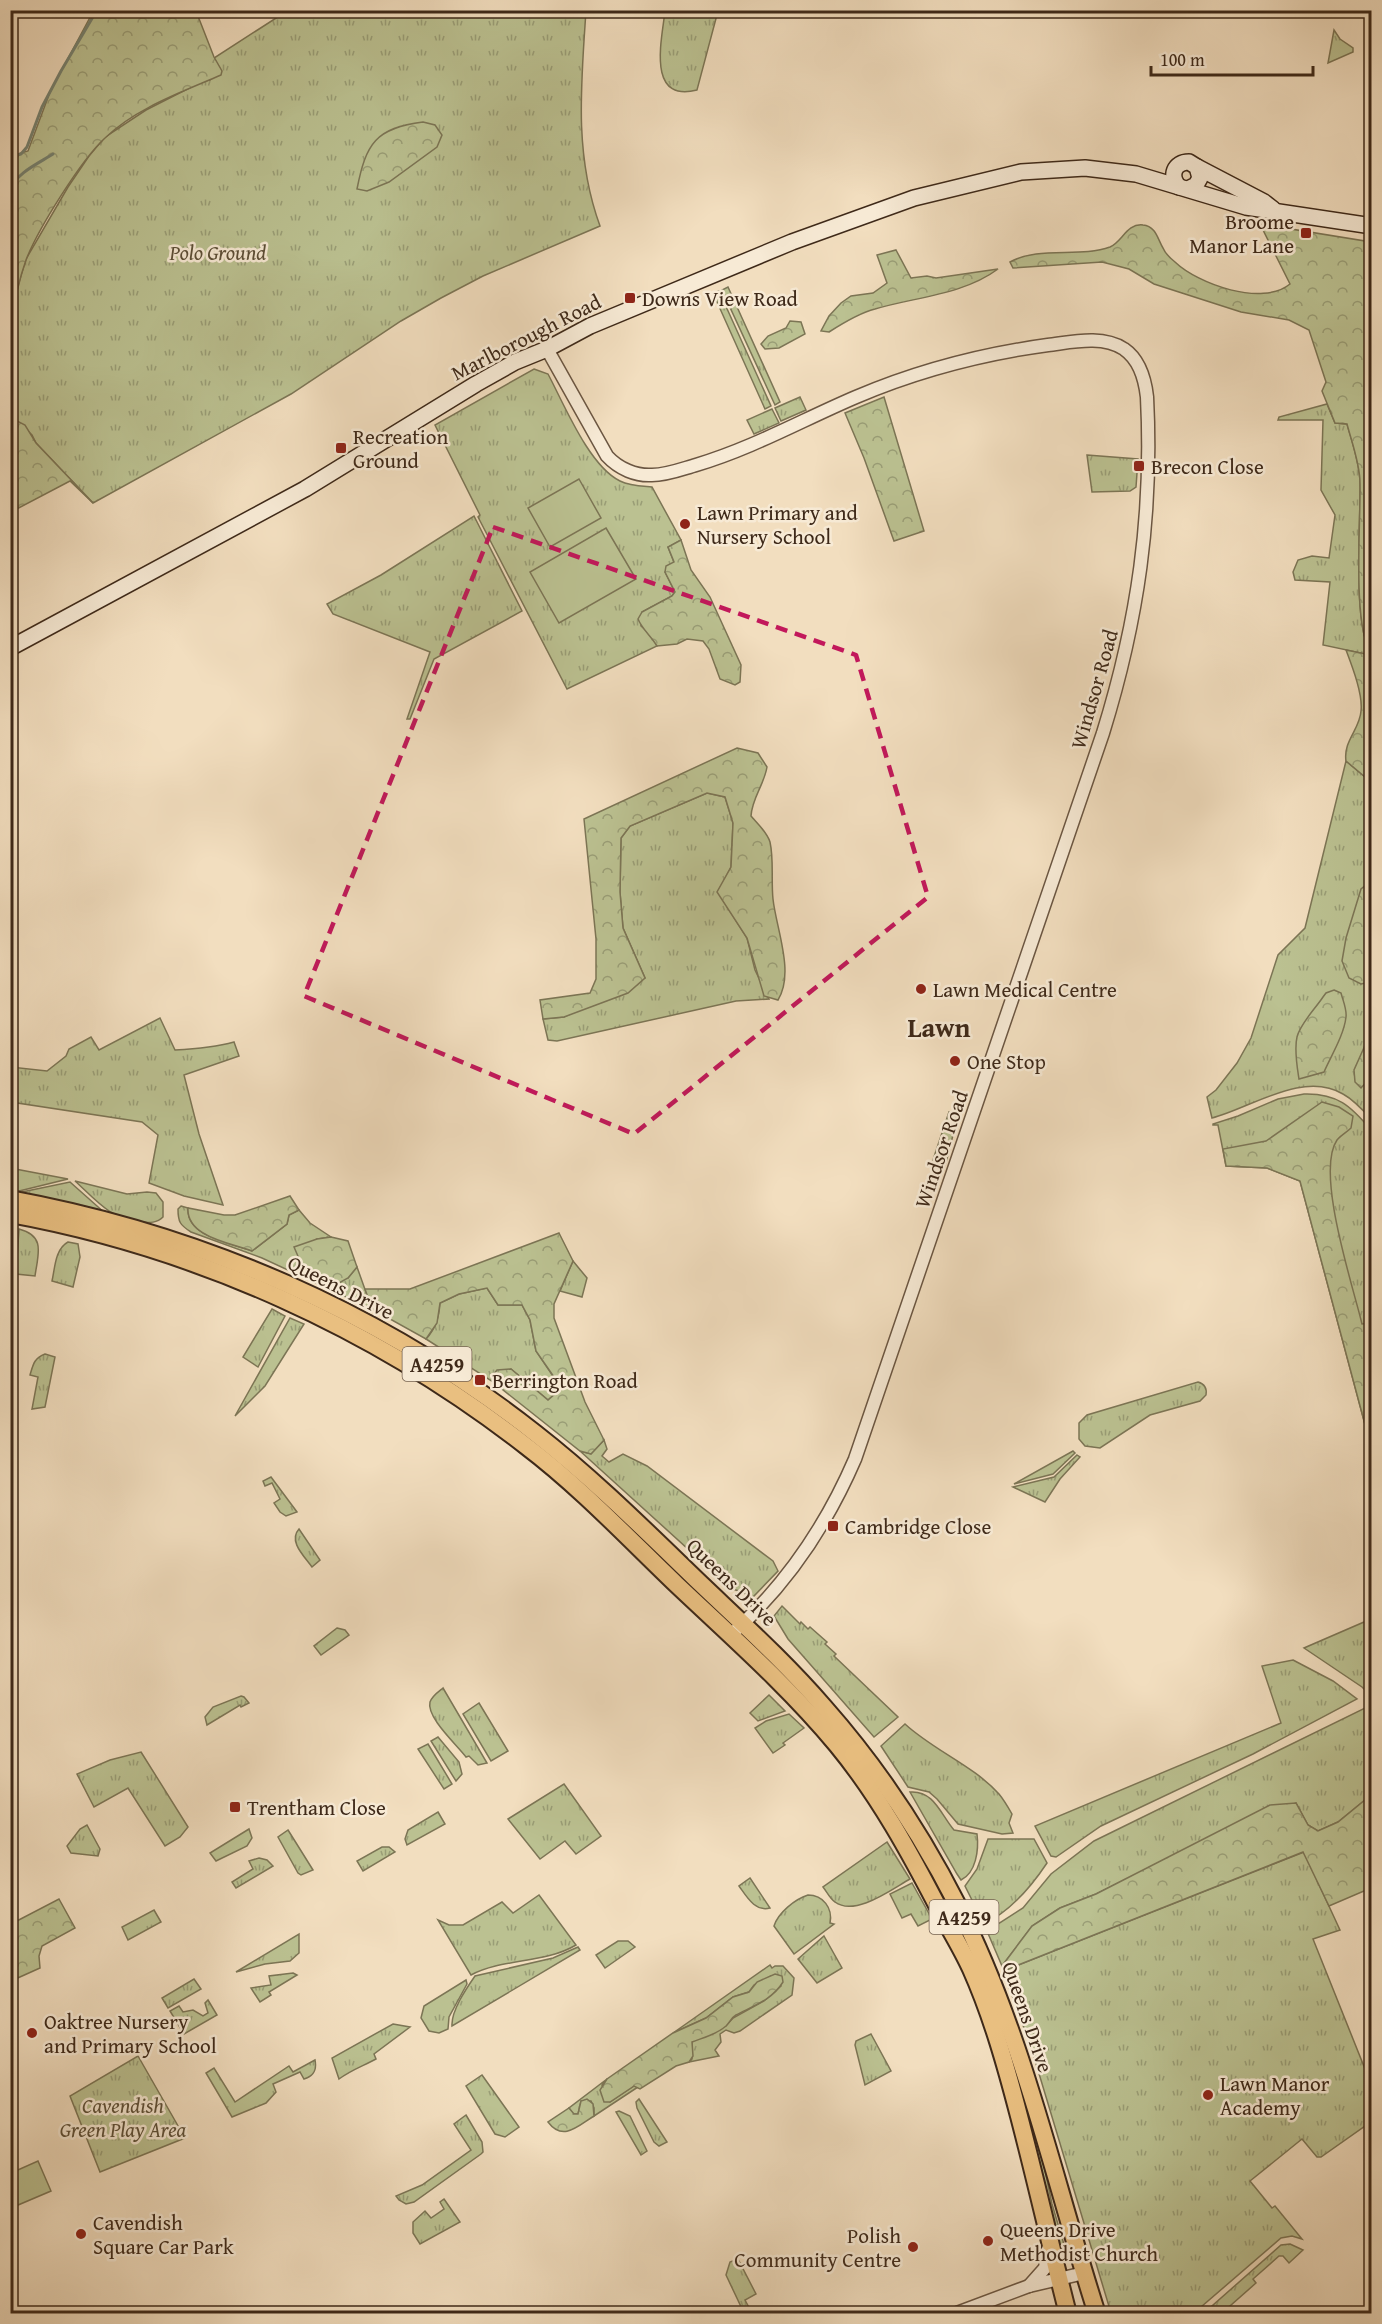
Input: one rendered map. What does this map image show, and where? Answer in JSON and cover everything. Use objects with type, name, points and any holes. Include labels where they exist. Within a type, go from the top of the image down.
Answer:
[{"type":"main road","points":[[1185,162],[1197,167],[1200,174],[1199,182],[1184,188],[1174,180],[1176,168],[1185,162]]},
{"type":"main road","name":"Marlborough Road","points":[[1197,167],[1264,201],[1274,210]]},
{"type":"main road","name":"Marlborough Road","points":[[10,648],[297,494],[515,362],[547,349],[590,326],[783,245],[841,222],[914,198],[976,181],[1033,170],[1085,168],[1136,174],[1246,207],[1371,226]]},
{"type":"main road","name":"Marlborough Road","points":[[1136,174],[1176,168]]},
{"type":"main road","name":"Queens Drive","points":[[10,1199],[112,1221],[226,1258],[297,1289],[402,1343],[477,1390],[561,1454],[605,1492],[744,1624],[816,1697],[867,1759],[920,1837],[981,1954],[1007,2018],[1097,2313]]},
{"type":"main road","name":"Queens Drive","points":[[10,1214],[93,1232],[210,1269],[263,1290],[320,1317],[392,1356],[472,1406],[536,1454],[618,1528],[777,1680],[829,1736],[868,1786],[907,1846],[970,1968],[989,2015],[1008,2074],[1068,2313]]},
{"type":"street","name":"Windsor Road","points":[[547,349],[608,456],[623,468],[646,475],[667,473],[736,452],[855,398],[916,375],[972,359],[1038,346],[1087,341],[1113,344],[1125,350],[1138,364],[1146,390],[1148,456],[1143,555],[1131,633],[1104,733],[855,1459],[826,1519],[788,1576],[731,1636]]},
{"type":"street","points":[[1029,2286],[1045,2268],[1048,2253],[1048,2229]]},
{"type":"street","points":[[954,2313],[1029,2286],[1084,2273]]},
{"type":"highlighted area","points":[[493,527],[856,655],[928,897],[634,1134],[304,996]]},
{"type":"green space","points":[[94,10],[196,11],[222,71],[221,75],[145,109],[117,127],[95,148],[61,196],[32,247],[19,285],[11,327],[11,156],[28,151],[50,92]]},
{"type":"green space","name":"Polo Ground","points":[[287,11],[586,11],[581,120],[586,173],[600,226],[483,276],[441,298],[401,321],[291,394],[93,503],[17,421],[11,408],[11,327],[17,289],[26,259],[68,187],[105,137],[146,110],[203,81],[210,80],[221,71],[214,58]]},
{"type":"green space","points":[[665,11],[718,11],[697,90],[681,91],[670,87],[664,78],[660,52]]},
{"type":"green space","points":[[1334,30],[1340,39],[1353,48],[1353,52],[1328,63]]},
{"type":"green space","points":[[423,122],[435,125],[442,135],[437,147],[389,182],[367,191],[357,189],[364,160],[376,140],[394,129]]},
{"type":"green space","points":[[1260,224],[1371,242],[1371,330],[1366,344],[1372,353],[1371,782],[1346,761],[1347,747],[1358,724],[1361,704],[1346,650],[1370,655],[1371,652],[1365,639],[1359,597],[1359,468],[1347,424],[1335,423],[1322,391],[1326,382],[1309,330],[1289,320],[1241,312],[1154,284],[1129,269],[1102,262],[1013,268],[1010,262],[1034,254],[1086,252],[1110,247],[1133,227],[1143,225],[1154,231],[1171,259],[1199,278],[1214,285],[1247,293],[1278,291],[1290,284]]},
{"type":"green space","points":[[896,250],[911,278],[927,276],[936,278],[998,269],[970,285],[869,311],[829,332],[821,331],[829,316],[841,303],[851,296],[873,293],[887,283],[877,255]]},
{"type":"green space","points":[[728,287],[780,402],[775,405],[722,290]]},
{"type":"green space","points":[[719,291],[771,406],[765,409],[713,293]]},
{"type":"green space","points":[[790,321],[801,322],[805,334],[779,348],[765,349],[761,344],[768,336],[786,328]]},
{"type":"green space","points":[[534,369],[548,374],[578,433],[598,462],[609,473],[628,484],[652,487],[681,540],[668,547],[674,562],[665,572],[675,592],[672,596],[642,612],[641,626],[651,635],[657,646],[567,689],[478,517],[480,515],[435,425]]},
{"type":"green space","points":[[800,397],[806,410],[781,421],[775,408]]},
{"type":"green space","points":[[884,397],[924,531],[894,541],[845,413]]},
{"type":"green space","points":[[1327,404],[1335,423],[1347,424],[1359,468],[1359,597],[1361,620],[1370,655],[1323,645],[1330,582],[1295,580],[1293,572],[1298,560],[1312,556],[1329,558],[1335,515],[1321,490],[1323,420],[1278,420],[1279,417]]},
{"type":"green space","points":[[11,408],[17,421],[25,425],[36,443],[93,503],[70,481],[11,512]]},
{"type":"green space","points":[[772,409],[779,423],[754,434],[747,420]]},
{"type":"green space","points":[[1087,455],[1138,459],[1136,487],[1130,491],[1092,492]]},
{"type":"green space","points":[[579,479],[601,518],[550,547],[528,508]]},
{"type":"green space","points":[[474,516],[522,611],[434,659],[410,719],[407,719],[430,652],[333,614],[327,604],[381,575]]},
{"type":"green space","points":[[606,528],[636,579],[559,623],[530,572]]},
{"type":"green space","points":[[681,540],[691,570],[710,597],[741,665],[740,682],[735,685],[720,679],[709,649],[703,641],[687,639],[677,644],[657,646],[638,619],[642,612],[672,596],[675,592],[665,572],[666,566],[674,562],[668,547]]},
{"type":"green space","points":[[737,748],[758,753],[767,767],[751,816],[762,828],[770,842],[773,899],[785,964],[783,989],[778,1000],[764,996],[747,938],[717,892],[731,867],[733,823],[725,797],[707,793],[630,826],[621,838],[620,892],[623,928],[645,978],[628,993],[564,1017],[543,1019],[540,1000],[590,993],[596,979],[596,939],[584,819]]},
{"type":"green space","points":[[1346,761],[1371,782],[1371,1119],[1355,1102],[1343,1094],[1327,1088],[1311,1086],[1277,1093],[1212,1118],[1207,1097],[1216,1090],[1237,1063],[1251,1038],[1278,955],[1305,928]]},
{"type":"green space","points":[[707,793],[725,797],[733,823],[731,867],[718,892],[747,938],[755,970],[769,999],[736,1001],[557,1041],[548,1040],[543,1019],[564,1017],[645,978],[623,928],[620,892],[621,838],[630,826]]},
{"type":"green space","points":[[1371,881],[1371,982],[1361,984],[1349,978],[1342,961],[1346,938],[1361,889]]},
{"type":"green space","points":[[1334,990],[1341,993],[1346,1011],[1345,1024],[1340,1038],[1324,1072],[1299,1079],[1296,1042],[1299,1032],[1326,993]]},
{"type":"green space","points":[[160,1018],[175,1050],[205,1048],[234,1042],[239,1056],[184,1075],[199,1134],[223,1205],[184,1196],[149,1183],[158,1135],[142,1122],[11,1102],[11,1067],[47,1071],[66,1056],[69,1049],[91,1037],[99,1050]]},
{"type":"green space","points":[[1371,1032],[1371,1077],[1361,1088],[1355,1082],[1354,1070]]},
{"type":"green space","points":[[1304,1094],[1326,1096],[1342,1103],[1357,1114],[1371,1130],[1371,1447],[1300,1181],[1267,1168],[1226,1166],[1218,1125],[1213,1125],[1278,1099]]},
{"type":"green space","points":[[1322,1102],[1339,1107],[1353,1116],[1351,1128],[1337,1140],[1331,1156],[1330,1177],[1344,1258],[1362,1324],[1371,1323],[1371,1447],[1300,1181],[1267,1168],[1226,1166],[1223,1149],[1266,1141]]},
{"type":"green space","points":[[949,1112],[958,1115],[946,1163],[942,1168],[936,1169],[931,1166]]},
{"type":"green space","points":[[10,1168],[68,1179],[11,1193]]},
{"type":"green space","points":[[75,1181],[127,1194],[156,1193],[163,1202],[163,1217],[147,1222],[121,1217],[97,1202]]},
{"type":"green space","points":[[70,1182],[106,1214],[21,1193],[22,1192]]},
{"type":"green space","points":[[290,1196],[299,1210],[289,1215],[287,1224],[252,1251],[211,1237],[194,1226],[189,1218],[188,1208],[235,1215]]},
{"type":"green space","points":[[181,1206],[188,1208],[189,1218],[202,1232],[222,1242],[252,1251],[287,1224],[289,1215],[299,1210],[310,1223],[331,1237],[317,1239],[348,1278],[357,1267],[372,1309],[262,1258],[191,1232],[179,1220],[178,1209]]},
{"type":"green space","points":[[19,1229],[28,1232],[37,1241],[35,1276],[16,1274]]},
{"type":"green space","points":[[559,1233],[573,1261],[554,1304],[554,1318],[585,1402],[604,1440],[591,1454],[580,1451],[493,1382],[493,1375],[497,1370],[511,1369],[548,1400],[556,1393],[559,1384],[536,1351],[530,1320],[522,1305],[498,1305],[487,1288],[459,1294],[440,1303],[437,1323],[426,1339],[372,1309],[365,1289],[410,1289]]},
{"type":"green space","points":[[331,1237],[348,1241],[357,1267],[348,1278],[330,1288],[304,1270],[294,1247]]},
{"type":"green space","points":[[68,1242],[78,1244],[80,1257],[73,1287],[52,1281],[60,1249]]},
{"type":"green space","points":[[573,1261],[587,1278],[582,1297],[560,1291]]},
{"type":"green space","points":[[487,1288],[498,1305],[522,1305],[530,1320],[536,1351],[559,1385],[556,1393],[548,1400],[511,1369],[493,1375],[493,1382],[426,1339],[436,1322],[440,1303],[459,1294]]},
{"type":"green space","points":[[272,1309],[285,1316],[258,1367],[243,1357]]},
{"type":"green space","points":[[290,1318],[304,1324],[265,1386],[235,1416]]},
{"type":"green space","points":[[45,1354],[55,1357],[45,1407],[32,1409],[38,1377],[30,1375],[36,1360]]},
{"type":"green space","points":[[1198,1382],[1204,1385],[1206,1391],[1206,1395],[1200,1401],[1150,1415],[1100,1448],[1085,1446],[1079,1439],[1079,1423],[1087,1415]]},
{"type":"green space","points":[[604,1440],[607,1449],[602,1456],[609,1462],[623,1454],[647,1466],[773,1561],[778,1571],[753,1597],[750,1598],[743,1592],[732,1589],[580,1451],[591,1454]]},
{"type":"green space","points":[[1073,1451],[1075,1453],[1053,1474],[1014,1484]]},
{"type":"green space","points":[[1077,1455],[1080,1457],[1060,1479],[1045,1502],[1013,1487],[1054,1477]]},
{"type":"green space","points":[[271,1477],[297,1512],[286,1516],[280,1512],[274,1503],[280,1499],[272,1483],[265,1486],[263,1481]]},
{"type":"green space","points":[[299,1529],[320,1560],[312,1567],[296,1543],[295,1538]]},
{"type":"green space","points":[[782,1606],[800,1624],[801,1622],[808,1629],[810,1627],[827,1642],[825,1644],[836,1654],[834,1656],[898,1717],[874,1737],[788,1639],[774,1616]]},
{"type":"green space","points":[[1371,1619],[1371,1696],[1362,1687],[1304,1648]]},
{"type":"green space","points":[[337,1628],[345,1630],[349,1635],[321,1655],[314,1646]]},
{"type":"green space","points":[[1293,1660],[1333,1681],[1357,1699],[1253,1754],[1101,1826],[1056,1857],[1051,1856],[1035,1826],[1281,1723],[1262,1666]]},
{"type":"green space","points":[[443,1688],[487,1763],[478,1765],[469,1756],[466,1757],[437,1723],[430,1708],[430,1702]]},
{"type":"green space","points":[[769,1695],[785,1711],[758,1721],[750,1713]]},
{"type":"green space","points":[[241,1696],[249,1703],[241,1707],[240,1705],[207,1725],[205,1717],[213,1707]]},
{"type":"green space","points":[[479,1703],[508,1751],[491,1761],[463,1714]]},
{"type":"green space","points":[[1365,1708],[1371,1711],[1371,1795],[1338,1822],[1318,1831],[1308,1825],[1296,1803],[1173,1856],[1096,1894],[1060,1908],[1032,1926],[1002,1966],[987,1931],[1023,1908],[1051,1874],[1094,1841]]},
{"type":"green space","points":[[789,1714],[804,1728],[773,1753],[755,1728],[766,1721]]},
{"type":"green space","points":[[905,1724],[978,1775],[999,1794],[1012,1814],[1009,1823],[1013,1833],[1002,1834],[958,1824],[929,1792],[908,1787],[881,1746]]},
{"type":"green space","points":[[438,1737],[459,1762],[462,1774],[456,1781],[431,1741]]},
{"type":"green space","points":[[428,1744],[452,1784],[444,1789],[418,1749]]},
{"type":"green space","points":[[141,1752],[188,1827],[180,1837],[165,1846],[128,1788],[94,1807],[77,1774],[110,1760]]},
{"type":"green space","points":[[564,1784],[601,1836],[576,1854],[565,1841],[540,1859],[508,1819]]},
{"type":"green space","points":[[910,1792],[918,1792],[931,1799],[954,1830],[977,1834],[975,1860],[966,1877],[961,1880],[957,1874]]},
{"type":"green space","points":[[1371,1795],[1371,1888],[1329,1906],[1303,1852],[1003,1971],[1002,1966],[1032,1926],[1060,1908],[1096,1894],[1270,1805],[1296,1803],[1308,1825],[1318,1831],[1338,1822]]},
{"type":"green space","points":[[438,1812],[445,1824],[407,1845],[405,1839],[408,1830]]},
{"type":"green space","points":[[87,1825],[100,1849],[98,1856],[71,1853],[67,1846],[80,1829]]},
{"type":"green space","points":[[249,1829],[252,1838],[247,1846],[216,1861],[210,1853]]},
{"type":"green space","points":[[288,1830],[313,1870],[301,1875],[298,1873],[278,1837]]},
{"type":"green space","points":[[988,1839],[1034,1839],[1047,1863],[1020,1898],[994,1919],[984,1924],[965,1886],[977,1869]]},
{"type":"green space","points":[[887,1842],[910,1879],[884,1895],[863,1904],[843,1906],[833,1901],[823,1887]]},
{"type":"green space","points":[[382,1847],[389,1847],[395,1852],[363,1871],[357,1861]]},
{"type":"green space","name":"Lawn Manor Academy","points":[[1304,1852],[1340,1930],[1313,1939],[1371,2084],[1372,2121],[1321,2157],[1317,2157],[1302,2139],[1250,2181],[1272,2208],[1275,2206],[1302,2239],[1292,2236],[1281,2238],[1196,2313],[1111,2313],[1031,2047],[1003,1971]]},
{"type":"green space","points":[[259,1858],[267,1860],[273,1866],[236,1888],[232,1882],[253,1869],[249,1861]]},
{"type":"green space","points":[[750,1878],[770,1908],[756,1906],[739,1886]]},
{"type":"green space","points":[[912,1883],[932,1919],[918,1926],[911,1914],[902,1918],[890,1894]]},
{"type":"green space","points":[[539,1895],[576,1945],[551,1955],[496,1966],[471,1975],[438,1920],[449,1925],[463,1925],[502,1902],[513,1913]]},
{"type":"green space","points":[[808,1895],[818,1897],[826,1903],[831,1917],[830,1923],[834,1924],[794,1954],[774,1926],[779,1916],[788,1907]]},
{"type":"green space","points":[[59,1899],[75,1928],[42,1946],[39,1956],[40,1968],[11,1981],[11,1924]]},
{"type":"green space","points":[[154,1910],[161,1922],[128,1940],[122,1927]]},
{"type":"green space","points":[[962,1926],[989,1988],[1038,2137],[1052,2204],[1068,2258],[1062,2259],[954,1929]]},
{"type":"green space","points":[[299,1934],[299,1953],[290,1961],[265,1964],[236,1972]]},
{"type":"green space","points":[[824,1936],[842,1968],[817,1983],[798,1959]]},
{"type":"green space","points":[[618,1941],[628,1941],[635,1947],[605,1968],[596,1955]]},
{"type":"green space","points":[[578,1947],[580,1950],[452,2026],[456,2007],[475,1976],[553,1958]]},
{"type":"green space","points":[[770,1965],[772,1968],[783,1966],[794,1978],[792,1995],[740,2031],[734,2033],[726,2030],[720,2034],[721,2042],[715,2050],[719,2056],[689,2062],[692,2059],[694,2040],[726,2026],[733,2018],[764,2001],[781,1986],[771,1976],[754,1985],[749,1992],[733,1997],[706,2018],[673,2033]]},
{"type":"green space","points":[[293,1973],[297,1975],[269,1992],[271,1995],[260,2002],[251,1988],[271,1985],[269,1976]]},
{"type":"green space","points":[[775,1974],[782,1976],[783,1982],[779,1988],[762,2002],[734,2016],[718,2032],[692,2042],[693,2056],[689,2062],[676,2066],[640,2089],[634,2086],[610,2102],[604,2102],[600,2090],[607,2079],[673,2033],[706,2018],[733,1997],[749,1992],[757,1982]]},
{"type":"green space","points":[[194,1979],[201,1989],[168,2008],[162,1998]]},
{"type":"green space","points":[[466,1980],[467,1984],[449,2017],[448,2029],[439,2033],[429,2031],[421,2018],[424,2006]]},
{"type":"green space","points":[[208,2000],[217,2015],[184,2034],[170,2011],[179,2006],[183,2012],[193,2010],[203,2016],[208,2013],[205,2003]]},
{"type":"green space","points":[[393,2024],[410,2027],[374,2054],[376,2059],[339,2079],[332,2058]]},
{"type":"green space","points":[[871,2034],[891,2071],[865,2085],[855,2045],[856,2041]]},
{"type":"green space","name":"Cavendish Green Play Area","points":[[138,2056],[185,2138],[100,2172],[70,2096]]},
{"type":"green space","points":[[315,2060],[316,2067],[310,2076],[304,2079],[300,2072],[273,2084],[276,2092],[266,2103],[232,2117],[206,2073],[214,2068],[235,2102],[289,2066],[293,2072]]},
{"type":"green space","points":[[482,2075],[519,2127],[505,2137],[495,2134],[466,2086]]},
{"type":"green space","points":[[607,2079],[602,2085],[610,2102],[634,2086],[638,2087],[594,2116],[591,2101],[581,2101],[578,2114],[573,2114],[569,2108]]},
{"type":"green space","points":[[587,2099],[593,2104],[594,2116],[576,2128],[565,2132],[559,2131],[548,2122],[569,2108],[574,2114],[578,2114],[581,2101]]},
{"type":"green space","points":[[639,2099],[667,2142],[659,2146],[654,2142],[637,2108],[636,2102]]},
{"type":"green space","points":[[616,2112],[630,2116],[647,2151],[641,2155]]},
{"type":"green space","points":[[466,2115],[482,2142],[483,2152],[414,2202],[406,2204],[399,2200],[396,2196],[422,2185],[471,2150],[454,2124]]},
{"type":"green space","points":[[38,2161],[51,2191],[11,2208],[11,2173]]},
{"type":"green space","points":[[444,2199],[460,2222],[420,2244],[413,2233],[413,2222],[425,2211],[431,2218],[444,2209],[440,2202]]},
{"type":"green space","points":[[1290,2244],[1303,2250],[1289,2263],[1283,2256],[1279,2256],[1253,2279],[1256,2283],[1222,2313],[1204,2313],[1281,2245]]},
{"type":"green space","points":[[738,2259],[756,2294],[745,2300],[752,2313],[744,2313],[726,2275],[730,2262]]},
{"type":"waterway","points":[[10,157],[21,154],[27,147],[42,107],[97,10]]},
{"type":"waterway","points":[[10,190],[17,178],[53,154]]},
{"type":"place","name":"Broome Manor Lane","points":[[1306,233]]},
{"type":"place","name":"Downs View Road","points":[[630,298]]},
{"type":"place","name":"Recreation Ground","points":[[341,448]]},
{"type":"place","name":"Brecon Close","points":[[1139,466]]},
{"type":"place","name":"Lawn Primary and Nursery School","points":[[685,524]]},
{"type":"place","name":"Lawn Medical Centre","points":[[921,989]]},
{"type":"place","name":"One Stop","points":[[955,1061]]},
{"type":"place","name":"Berrington Road","points":[[480,1380]]},
{"type":"place","name":"Cambridge Close","points":[[833,1526]]},
{"type":"place","name":"Trentham Close","points":[[235,1807]]},
{"type":"place","name":"Oaktree Nursery and Primary School","points":[[32,2033]]},
{"type":"place","name":"Lawn Manor Academy","points":[[1208,2095]]},
{"type":"place","name":"Cavendish Square Car Park","points":[[81,2234]]},
{"type":"place","name":"Queens Drive Methodist Church","points":[[988,2241]]},
{"type":"place","name":"Polish Community Centre","points":[[913,2247]]},
{"type":"district","name":"Lawn","points":[[939,1027]]}]
